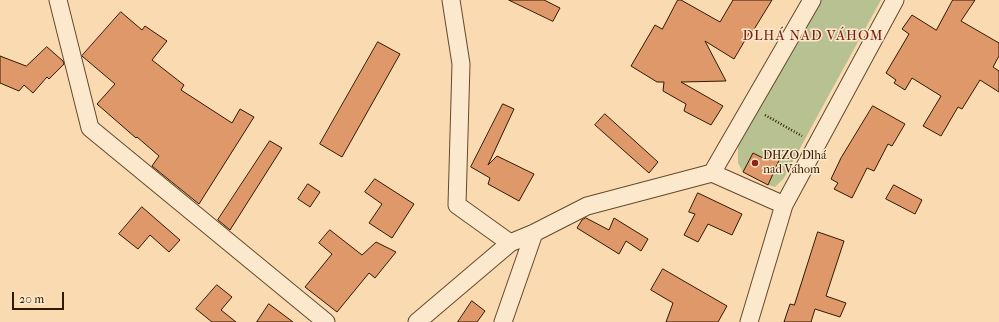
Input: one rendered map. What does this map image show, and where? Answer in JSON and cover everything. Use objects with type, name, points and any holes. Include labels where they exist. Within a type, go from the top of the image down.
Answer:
[{"type":"street","points":[[58,0],[90,128],[326,322]]},
{"type":"street","points":[[451,0],[461,64],[457,205],[510,243]]},
{"type":"street","points":[[712,173],[812,0]]},
{"type":"street","points":[[749,322],[784,205],[895,0]]},
{"type":"street","points":[[417,322],[510,243],[534,233],[587,206],[712,173],[784,205]]},
{"type":"street","points":[[503,322],[534,233]]},
{"type":"path","points":[[750,106],[817,144]]},
{"type":"green space","points":[[821,0],[881,0],[784,178],[775,187],[768,185],[780,158],[768,152],[765,159],[753,153],[743,172],[738,163],[738,145]]},
{"type":"building","points":[[509,0],[544,0],[560,8],[553,21]]},
{"type":"building","points":[[678,0],[681,0],[720,22],[733,0],[772,0],[753,31],[751,30],[734,59],[705,41],[726,81],[681,82],[723,106],[711,125],[684,111],[686,104],[663,91],[664,82],[657,82],[631,66],[655,25],[662,29]]},
{"type":"building","points":[[953,0],[975,0],[961,21],[999,43],[999,56],[993,67],[999,71],[999,92],[980,80],[962,109],[958,107],[941,136],[923,126],[941,96],[912,78],[905,90],[894,83],[896,80],[886,73],[909,34],[902,29],[912,15],[936,30]]},
{"type":"building","points":[[121,12],[142,30],[145,26],[167,41],[152,60],[184,85],[181,90],[232,123],[240,109],[254,117],[199,204],[152,166],[159,156],[97,104],[115,84],[82,56]]},
{"type":"building","points":[[378,42],[400,54],[342,157],[320,144]]},
{"type":"building","points":[[47,47],[63,61],[64,64],[49,79],[47,77],[33,93],[24,85],[19,91],[0,83],[0,56],[26,66]]},
{"type":"building","points":[[503,104],[514,109],[488,165],[497,156],[534,174],[519,201],[488,184],[490,178],[471,167]]},
{"type":"building","points":[[873,106],[905,124],[892,146],[888,144],[874,171],[867,168],[852,198],[834,189],[838,183],[831,179],[841,158]]},
{"type":"building","points":[[605,114],[658,162],[649,173],[595,125]]},
{"type":"building","points":[[270,141],[282,148],[230,230],[218,220]]},
{"type":"building","points":[[768,152],[780,158],[768,185],[743,172],[753,153],[765,159]]},
{"type":"building","points":[[375,179],[414,204],[392,238],[369,223],[382,204],[365,192]]},
{"type":"building","points":[[308,184],[320,192],[310,207],[298,199]]},
{"type":"building","points":[[894,185],[922,200],[915,214],[886,199]]},
{"type":"building","points":[[698,193],[742,214],[732,235],[708,224],[698,242],[684,235],[695,214],[689,212]]},
{"type":"building","points":[[142,207],[180,240],[169,252],[150,235],[138,249],[119,234]]},
{"type":"building","points":[[586,218],[609,230],[614,218],[648,239],[641,251],[626,241],[619,254],[577,228],[582,220]]},
{"type":"building","points":[[330,230],[362,255],[376,242],[396,252],[375,278],[369,273],[337,312],[305,287],[332,254],[319,243]]},
{"type":"building","points":[[818,232],[844,241],[826,296],[846,303],[840,317],[815,309],[811,322],[784,322],[790,304],[794,305]]},
{"type":"building","points":[[663,269],[727,306],[718,322],[666,322],[673,303],[651,290]]},
{"type":"building","points":[[217,285],[232,297],[221,310],[236,322],[212,322],[196,309]]},
{"type":"building","points":[[472,301],[485,311],[477,322],[458,322]]},
{"type":"building","points":[[269,304],[293,322],[257,322]]},
{"type":"place","name":"DHZO Dlhá nad Váhom","points":[[755,163]]},
{"type":"district","name":"DLHÁ NAD VÁHOM","points":[[813,37]]}]
